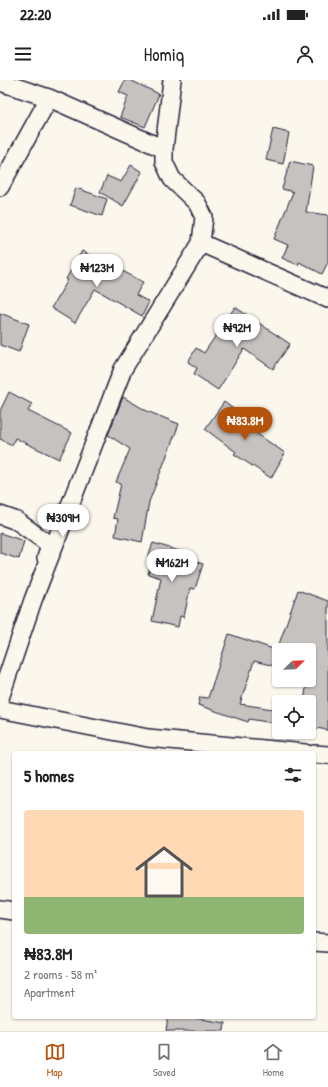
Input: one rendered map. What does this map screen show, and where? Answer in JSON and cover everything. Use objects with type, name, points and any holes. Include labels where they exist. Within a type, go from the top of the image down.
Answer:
[{"type":"street","points":[[33,600],[122,369],[201,243],[204,217],[197,204],[172,179],[164,162],[164,149],[172,80]]},
{"type":"street","points":[[0,82],[49,98],[164,149]]},
{"type":"street","points":[[0,187],[49,98]]},
{"type":"street","points":[[201,243],[328,299]]},
{"type":"street","points":[[0,515],[17,521],[50,545],[0,698]]},
{"type":"street","points":[[0,709],[148,738],[284,751]]},
{"type":"street","points":[[316,754],[328,755]]},
{"type":"street","points":[[0,909],[12,911]]},
{"type":"street","points":[[316,942],[328,943]]},
{"type":"building","points":[[125,80],[130,80],[159,94],[145,127],[120,117],[128,96],[119,92]]},
{"type":"building","points":[[273,129],[289,133],[283,164],[266,160]]},
{"type":"building","points":[[290,161],[313,166],[306,212],[328,215],[328,262],[322,274],[299,262],[298,265],[282,258],[288,245],[274,239],[293,192],[282,189]]},
{"type":"building","points":[[131,165],[142,172],[123,206],[100,192],[107,176],[121,182]]},
{"type":"building","points":[[76,188],[107,199],[102,216],[70,205]]},
{"type":"building","points":[[82,251],[116,270],[117,268],[143,282],[136,295],[149,302],[142,316],[95,289],[75,323],[51,308],[68,280],[66,279]]},
{"type":"building","points":[[235,307],[290,344],[273,369],[244,349],[218,390],[194,374],[197,368],[188,362],[196,348],[204,353]]},
{"type":"building","points":[[0,313],[29,324],[19,352],[0,345]]},
{"type":"building","points":[[9,392],[32,404],[28,411],[72,433],[59,459],[15,438],[12,445],[0,439],[0,411]]},
{"type":"building","points":[[123,397],[147,411],[179,424],[149,502],[142,542],[115,536],[118,519],[113,518],[121,484],[116,482],[130,449],[108,435]]},
{"type":"building","points":[[224,402],[248,420],[244,425],[285,453],[271,478],[234,454],[236,452],[205,429]]},
{"type":"building","points":[[0,533],[24,541],[19,559],[0,553]]},
{"type":"building","points":[[153,543],[186,553],[185,558],[203,564],[195,589],[190,588],[184,617],[180,616],[178,627],[152,621],[161,578],[148,574],[152,560],[148,558]]},
{"type":"building","points":[[298,590],[328,601],[328,730],[316,728],[316,695],[305,695],[306,687],[316,687],[316,643],[279,643]]},
{"type":"building","points":[[229,634],[272,649],[272,665],[254,661],[240,704],[272,709],[272,723],[249,719],[248,722],[198,705],[200,697],[208,698]]},
{"type":"building","points":[[168,1019],[201,1019],[225,1023],[224,1031],[166,1031]]}]
